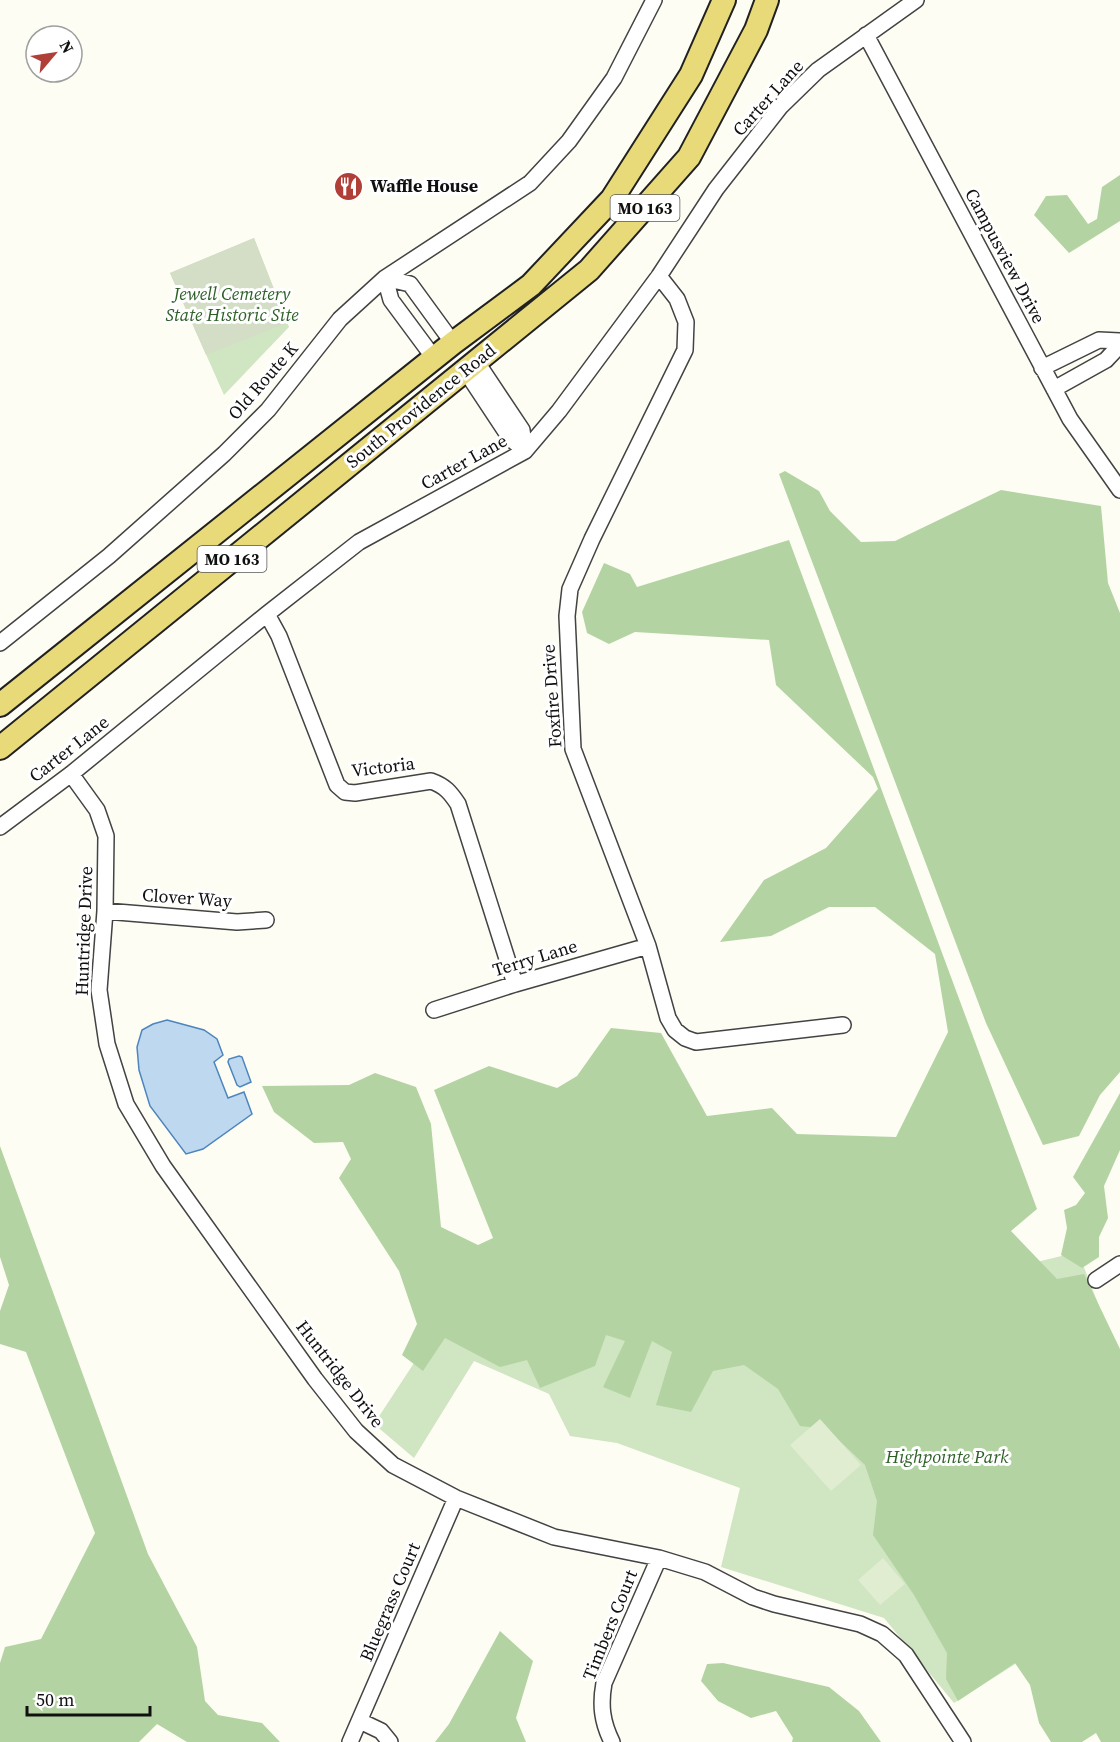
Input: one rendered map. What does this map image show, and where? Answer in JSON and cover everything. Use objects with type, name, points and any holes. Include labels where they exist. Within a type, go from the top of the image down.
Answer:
[{"type":"main road","name":"South Providence Road","points":[[0,705],[434,358],[531,285],[612,199],[691,75],[724,0]]},
{"type":"main road","name":"South Providence Road","points":[[0,748],[589,270],[689,157],[756,30],[767,0]]},
{"type":"main road","points":[[470,366],[464,361],[474,344],[527,298],[531,285]]},
{"type":"main road","points":[[385,434],[386,423],[447,371],[453,343]]},
{"type":"street","name":"Old Route K","points":[[0,643],[109,556],[224,454],[268,410],[340,319],[385,278],[530,183],[570,141],[614,78],[654,0]]},
{"type":"street","name":"Carter Lane","points":[[0,827],[71,774],[359,542],[525,451],[559,411],[659,276],[716,189],[781,106],[818,70],[916,0]]},
{"type":"street","name":"Campusview Drive","points":[[866,35],[1070,419],[1120,490]]},
{"type":"street","name":"Foxfire Drive","points":[[659,276],[677,299],[686,322],[685,350],[592,539],[570,589],[567,616],[573,749],[648,946],[668,1018],[675,1030],[685,1038],[696,1042],[843,1025]]},
{"type":"street","points":[[385,278],[410,284],[453,343]]},
{"type":"street","points":[[385,278],[392,300],[434,358]]},
{"type":"street","points":[[1042,368],[1099,340],[1120,343],[1107,360],[1054,389]]},
{"type":"street","points":[[470,366],[510,438],[525,451]]},
{"type":"street","name":"Victoria","points":[[267,614],[279,636],[338,785],[345,792],[355,793],[431,781],[442,784],[450,792],[458,804],[514,984]]},
{"type":"street","name":"Huntridge Drive","points":[[71,774],[97,810],[106,836],[105,911],[99,990],[106,1044],[126,1104],[170,1176],[315,1379],[356,1431],[393,1465],[456,1498],[554,1537],[659,1558],[705,1572],[753,1597],[860,1624],[882,1634],[906,1655],[963,1742]]},
{"type":"street","name":"Clover Way","points":[[105,911],[237,922],[266,920]]},
{"type":"street","name":"Terry Lane","points":[[434,1010],[514,984],[648,946]]},
{"type":"street","points":[[1096,1280],[1120,1264]]},
{"type":"street","name":"Bluegrass Court","points":[[350,1742],[456,1498]]},
{"type":"street","name":"Timbers Court","points":[[612,1742],[603,1721],[601,1700],[604,1683],[659,1558]]},
{"type":"street","points":[[360,1721],[381,1731],[390,1742]]},
{"type":"green space","points":[[1120,175],[1120,221],[1069,253],[1034,215],[1046,196],[1067,195],[1088,224],[1097,219],[1102,187]]},
{"type":"green space","name":"Jewell Cemetery State Historic Site","points":[[254,238],[289,327],[224,395],[170,273]]},
{"type":"green space","name":"Jewell Cemetery State Historic Site","points":[[254,238],[287,323],[206,355],[170,273]]},
{"type":"green space","points":[[785,471],[819,491],[830,511],[861,542],[895,541],[1001,490],[1101,506],[1108,583],[1120,613],[1120,1072],[1100,1095],[1079,1136],[1043,1145],[986,1023],[779,474]]},
{"type":"green space","points":[[789,540],[1037,1209],[1011,1231],[1057,1279],[1084,1274],[1120,1349],[1120,1742],[1101,1742],[1096,1733],[1082,1742],[1051,1742],[1039,1723],[1030,1685],[1015,1663],[958,1701],[946,1679],[947,1653],[914,1595],[873,1535],[877,1501],[865,1465],[827,1429],[800,1426],[778,1389],[744,1365],[713,1371],[691,1412],[656,1405],[672,1352],[652,1341],[630,1398],[603,1387],[625,1341],[606,1335],[595,1366],[540,1388],[527,1360],[500,1367],[445,1338],[423,1371],[402,1355],[417,1324],[399,1271],[339,1178],[351,1159],[343,1142],[314,1143],[274,1112],[262,1086],[349,1085],[375,1073],[416,1087],[431,1124],[441,1227],[478,1245],[493,1238],[434,1090],[489,1066],[557,1088],[577,1076],[611,1028],[661,1033],[707,1116],[772,1108],[797,1134],[896,1137],[948,1032],[935,954],[875,907],[829,907],[771,936],[720,942],[764,880],[826,848],[878,789],[873,777],[776,685],[769,640],[635,632],[609,644],[587,633],[582,612],[604,563],[630,574],[637,587]]},
{"type":"green space","points":[[1120,1093],[1120,1150],[1104,1186],[1108,1218],[1099,1237],[1099,1257],[1082,1268],[1061,1255],[1067,1228],[1064,1210],[1076,1205],[1085,1193],[1073,1177]]},
{"type":"green space","points":[[0,1146],[148,1554],[197,1647],[205,1701],[218,1715],[262,1723],[280,1742],[187,1742],[157,1724],[139,1742],[0,1742],[0,1663],[5,1647],[41,1639],[95,1533],[26,1352],[0,1344],[0,1311],[9,1285],[0,1257]]},
{"type":"green space","name":"Highpointe Park","points":[[492,1244],[945,1284],[1078,1252],[1120,1360],[1120,1597],[954,1703],[884,1618],[721,1567],[740,1488],[617,1443],[570,1436],[549,1394],[474,1361],[414,1458],[374,1424]]},
{"type":"green space","points":[[820,1419],[861,1465],[831,1491],[790,1445]]},
{"type":"green space","points":[[883,1558],[905,1584],[880,1605],[858,1580]]},
{"type":"green space","points":[[500,1631],[533,1661],[516,1718],[526,1742],[435,1742],[449,1724]]},
{"type":"green space","points":[[723,1663],[829,1687],[859,1711],[881,1742],[792,1742],[793,1738],[776,1711],[751,1718],[718,1701],[701,1681],[707,1664]]},
{"type":"water","points":[[167,1020],[204,1030],[217,1039],[223,1055],[214,1062],[228,1098],[244,1092],[252,1114],[203,1149],[186,1154],[150,1106],[139,1070],[137,1047],[142,1030]]},
{"type":"water","points":[[242,1057],[251,1082],[240,1087],[237,1085],[228,1062],[229,1059]]},
{"type":"place","name":"Waffle House","points":[[349,186]]}]
